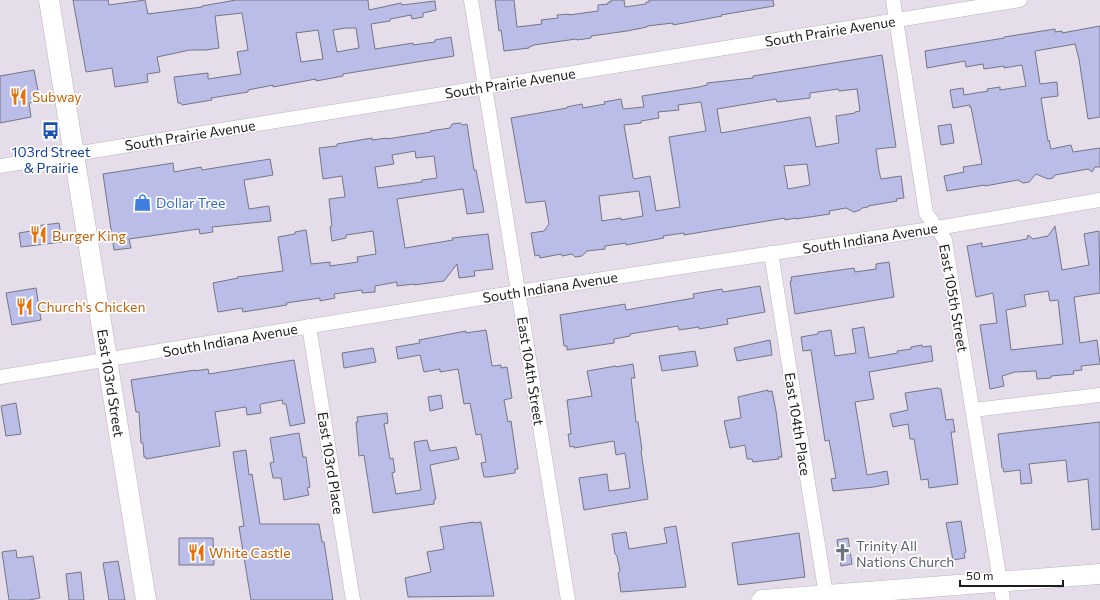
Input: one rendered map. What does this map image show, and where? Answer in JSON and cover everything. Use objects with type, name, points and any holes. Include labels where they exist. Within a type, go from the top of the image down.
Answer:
[{"type":"main road","name":"East 103rd Street","points":[[49,0],[146,600]]},
{"type":"main road","points":[[762,600],[826,595],[1002,591],[1100,574]]},
{"type":"street","name":"East 104th Street","points":[[471,0],[568,600]]},
{"type":"street","name":"East 105th Street","points":[[892,0],[926,213],[945,240],[1002,591]]},
{"type":"street","name":"South Prairie Avenue","points":[[0,166],[1020,0]]},
{"type":"street","name":"South Indiana Avenue","points":[[0,378],[518,292],[937,228],[1100,200]]},
{"type":"street","name":"East 104th Place","points":[[771,253],[826,595]]},
{"type":"street","name":"East 103rd Place","points":[[309,326],[353,600]]},
{"type":"street","points":[[973,410],[1100,395]]},
{"type":"building","points":[[73,0],[108,0],[109,5],[145,0],[148,14],[202,7],[236,0],[368,0],[369,10],[401,3],[402,5],[435,1],[436,10],[423,13],[423,17],[412,19],[411,15],[390,19],[390,21],[371,24],[375,49],[413,43],[413,45],[435,42],[435,40],[451,37],[454,56],[343,74],[343,76],[316,81],[316,79],[273,87],[273,85],[248,90],[248,92],[211,98],[212,100],[182,105],[181,103],[178,103],[174,77],[208,73],[208,79],[241,74],[237,52],[248,50],[242,13],[215,16],[219,48],[190,50],[157,57],[160,72],[147,74],[148,82],[115,87],[112,68],[86,72]],"holes":[[[356,28],[359,48],[337,52],[333,30]],[[318,30],[323,59],[301,62],[296,33]]]},
{"type":"building","points":[[495,0],[514,0],[517,27],[542,24],[541,20],[558,18],[557,15],[598,11],[598,5],[608,4],[611,0],[624,0],[625,7],[646,4],[649,0],[773,0],[774,6],[673,25],[673,23],[647,26],[627,31],[591,36],[591,38],[534,45],[529,48],[504,51],[501,30],[499,31]]},
{"type":"building","points":[[1100,26],[1100,117],[1088,119],[1079,59],[1075,44],[1035,51],[1040,84],[1057,82],[1058,96],[1041,98],[1048,141],[1049,140],[1051,149],[1071,145],[1073,152],[1100,148],[1100,167],[1095,167],[1092,172],[1088,169],[1055,175],[1053,178],[1048,179],[1036,174],[1029,182],[1023,183],[1018,180],[947,191],[944,176],[964,172],[963,167],[982,164],[971,107],[970,108],[970,105],[953,108],[950,90],[963,88],[964,95],[988,91],[987,89],[1000,87],[1000,90],[1026,86],[1022,65],[984,69],[983,64],[966,67],[965,61],[927,68],[925,51],[1055,29],[1055,32],[1062,31],[1062,33]]},
{"type":"building","points":[[882,55],[896,147],[876,149],[879,171],[881,179],[901,176],[904,198],[896,199],[897,201],[868,206],[854,212],[846,208],[829,211],[830,214],[785,220],[785,218],[684,235],[684,233],[663,236],[664,238],[626,245],[626,243],[605,246],[605,249],[587,251],[582,256],[575,257],[572,254],[562,256],[561,254],[540,258],[539,255],[535,256],[531,233],[544,231],[549,224],[545,201],[526,203],[511,118],[582,104],[583,108],[621,99],[623,109],[644,107],[642,96],[699,87],[707,85],[707,83],[753,78],[753,76]],"holes":[[[838,89],[839,91],[857,89],[860,111],[836,116],[839,143],[816,147],[810,117],[721,133],[717,109],[776,99],[777,102],[810,98],[810,93]],[[701,102],[706,131],[669,137],[680,207],[656,211],[650,176],[634,179],[633,177],[624,125],[641,123],[641,121],[659,118],[658,112],[679,110],[678,105]],[[807,164],[810,185],[788,189],[784,166]],[[639,191],[643,216],[621,220],[621,218],[602,221],[599,196]]]},
{"type":"building","points":[[34,70],[40,101],[29,103],[31,117],[0,123],[0,76]]},
{"type":"building","points":[[452,124],[467,124],[474,170],[476,170],[484,212],[467,214],[463,189],[397,199],[405,248],[453,240],[452,238],[488,234],[493,269],[474,271],[475,276],[459,278],[457,264],[444,281],[397,286],[397,282],[375,286],[375,292],[362,293],[362,290],[334,294],[335,298],[320,301],[320,298],[243,312],[242,308],[218,312],[213,283],[238,278],[237,277],[283,271],[278,237],[295,234],[295,232],[306,230],[311,264],[330,262],[330,266],[358,262],[357,257],[376,254],[373,231],[346,235],[346,238],[332,241],[329,199],[345,197],[342,176],[323,179],[319,148],[337,146],[337,144],[372,138],[372,140],[387,139],[431,132],[430,131],[450,128]],"holes":[[[415,151],[416,158],[434,156],[437,178],[422,180],[422,182],[378,188],[375,167],[394,164],[392,155]]]},
{"type":"building","points":[[951,124],[954,143],[941,145],[938,126]]},
{"type":"building","points":[[270,159],[273,175],[244,180],[249,209],[269,206],[271,221],[212,227],[213,232],[200,234],[199,229],[129,239],[131,248],[114,250],[103,174],[173,163],[174,172],[201,167],[202,170]]},
{"type":"building","name":"Burger King","points":[[59,223],[62,242],[21,247],[19,233],[37,230],[36,226]]},
{"type":"building","points":[[1055,226],[1062,270],[1089,265],[1084,234],[1099,231],[1100,293],[1074,297],[1080,343],[1097,340],[1100,364],[1081,366],[1082,370],[1073,371],[1074,374],[1051,376],[1051,378],[1037,379],[1036,371],[1015,372],[1002,376],[1004,386],[990,389],[980,325],[997,323],[993,293],[976,297],[967,246],[982,243],[982,247],[1027,239],[1028,235],[1033,239],[1048,236]],"holes":[[[1048,291],[1050,301],[1058,300],[1063,344],[1011,350],[1006,310],[1026,306],[1024,295]]]},
{"type":"building","points":[[889,262],[894,297],[795,314],[790,281],[792,281],[791,277],[854,268],[855,272],[876,269],[876,264]]},
{"type":"building","points":[[760,286],[765,312],[727,319],[728,324],[699,329],[699,327],[679,330],[678,326],[630,334],[630,336],[614,339],[614,343],[567,350],[567,346],[564,346],[560,315],[625,304],[626,310],[694,298],[693,294],[722,289],[723,292]]},
{"type":"building","name":"Church's Chicken","points":[[36,288],[41,320],[12,325],[6,293]]},
{"type":"building","points":[[864,327],[869,358],[898,353],[897,351],[911,349],[911,347],[922,345],[922,347],[931,346],[933,361],[869,372],[874,399],[855,402],[867,475],[887,471],[889,484],[833,491],[831,479],[836,478],[829,440],[825,441],[811,350],[803,351],[801,337],[831,330],[835,356],[856,353],[852,329]]},
{"type":"building","points":[[486,330],[492,366],[501,365],[501,368],[507,367],[512,398],[504,400],[508,422],[511,421],[518,469],[515,469],[515,473],[489,477],[484,477],[481,463],[486,462],[481,434],[476,435],[470,403],[464,404],[458,369],[440,372],[440,369],[424,372],[420,355],[398,359],[396,347],[420,343],[419,340],[466,331],[466,333]]},
{"type":"building","points":[[770,340],[772,355],[737,361],[734,348]]},
{"type":"building","points":[[373,348],[376,362],[344,368],[342,353]]},
{"type":"building","points":[[695,351],[698,366],[662,371],[659,356]]},
{"type":"building","points":[[294,360],[305,423],[290,426],[286,404],[283,404],[282,400],[261,404],[261,413],[247,415],[246,407],[215,412],[220,446],[146,459],[146,457],[144,457],[143,443],[141,443],[139,412],[136,412],[131,380],[208,369],[209,374]]},
{"type":"building","points":[[633,364],[635,378],[631,378],[648,499],[584,510],[579,478],[607,474],[609,491],[630,488],[625,453],[616,455],[614,441],[574,448],[574,446],[570,447],[568,434],[571,434],[567,400],[592,396],[587,371]]},
{"type":"building","points":[[937,388],[941,389],[946,420],[953,419],[955,432],[951,432],[958,484],[929,488],[928,479],[921,480],[914,439],[910,439],[908,424],[893,427],[890,414],[908,410],[905,393]]},
{"type":"building","points":[[768,390],[768,392],[772,391],[782,457],[778,457],[779,459],[753,462],[752,459],[747,459],[745,445],[730,448],[724,421],[741,418],[738,397]]},
{"type":"building","points":[[441,395],[443,408],[430,411],[428,397]]},
{"type":"building","points":[[16,403],[21,434],[6,436],[1,406]]},
{"type":"building","points":[[387,413],[388,423],[384,424],[390,459],[393,458],[395,472],[392,473],[396,494],[421,490],[414,442],[427,440],[430,451],[456,447],[459,459],[430,465],[436,499],[434,500],[434,504],[373,513],[364,455],[359,456],[356,422],[358,422],[357,417]]},
{"type":"building","points":[[1100,422],[1100,529],[1092,530],[1088,479],[1068,482],[1066,460],[1029,464],[1032,483],[1021,484],[1020,470],[1004,472],[1002,468],[998,434]]},
{"type":"building","points":[[299,433],[303,457],[306,457],[310,487],[307,488],[309,495],[284,500],[281,478],[273,478],[270,463],[274,462],[270,438]]},
{"type":"building","points":[[246,450],[249,475],[252,474],[260,524],[319,524],[322,542],[324,542],[333,600],[251,600],[239,527],[244,526],[233,452]]},
{"type":"building","points":[[961,521],[966,552],[964,553],[965,558],[953,560],[946,523]]},
{"type":"building","points":[[481,522],[494,596],[408,597],[405,578],[431,572],[427,552],[444,549],[440,527]]},
{"type":"building","points":[[676,526],[686,587],[621,592],[618,573],[620,571],[617,556],[615,554],[612,534],[626,532],[629,549],[667,543],[664,528]]},
{"type":"building","points":[[799,533],[805,577],[738,585],[732,543]]},
{"type":"building","name":"White Castle","points":[[179,538],[213,538],[214,565],[179,565]]},
{"type":"building","points":[[848,538],[852,564],[841,566],[837,540]]},
{"type":"building","points":[[16,550],[17,558],[33,556],[40,598],[29,600],[9,600],[2,552]]},
{"type":"building","points":[[118,561],[125,600],[109,600],[103,563]]},
{"type":"building","points":[[81,572],[84,600],[69,600],[66,574]]},
{"type":"place","name":"Subway","points":[[19,96]]},
{"type":"place","name":"103rd Street & Prairie","points":[[51,131]]},
{"type":"place","name":"Dollar Tree","points":[[143,202]]},
{"type":"place","name":"Burger King","points":[[39,235]]},
{"type":"place","name":"Church's Chicken","points":[[24,306]]},
{"type":"place","name":"White Castle","points":[[196,552]]},
{"type":"place","name":"Trinity All Nations Church","points":[[843,553]]}]
